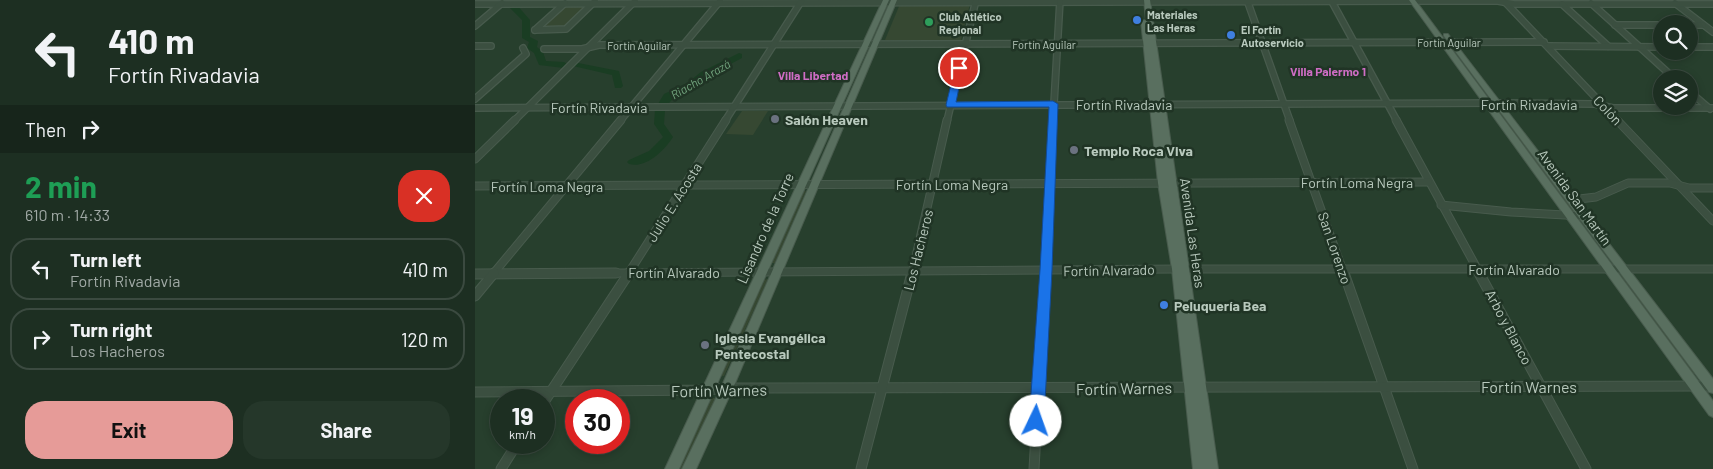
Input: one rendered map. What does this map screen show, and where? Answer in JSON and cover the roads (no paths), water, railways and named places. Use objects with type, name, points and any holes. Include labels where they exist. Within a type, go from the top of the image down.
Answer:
[{"type":"main road","name":"Avenida San Martín","points":[[1416,0],[1448,43],[1488,103],[1713,411]]},
{"type":"main road","name":"Lisandro de la Torre","points":[[671,469],[837,106],[870,44],[890,1]]},
{"type":"main road","name":"Avenida Las Heras","points":[[1145,1],[1195,387],[1200,469]]},
{"type":"main road","name":"Avenida San Martín","points":[[1448,43],[1499,103],[1712,387]]},
{"type":"main road","name":"Lisandro de la Torre","points":[[689,469],[727,388],[813,185],[849,106],[870,44]]},
{"type":"main road","name":"Avenida Las Heras","points":[[1195,387],[1211,469]]},
{"type":"street","points":[[1034,469],[1060,0]]},
{"type":"street","points":[[475,4],[555,1],[565,3],[595,1],[1060,0],[1416,0],[1504,1],[1514,4],[1589,2],[1713,4]]},
{"type":"street","name":"Arbo y Blanco","points":[[1331,0],[1428,182],[1478,269],[1586,469]]},
{"type":"street","points":[[565,3],[535,30],[566,29],[595,1]]},
{"type":"street","points":[[475,296],[719,1]]},
{"type":"street","name":"Julio E. Acosta","points":[[553,389],[801,1]]},
{"type":"street","name":"Los Hacheros","points":[[861,469],[913,271],[964,44],[976,1]]},
{"type":"street","name":"San Lorenzo","points":[[1247,1],[1413,469]]},
{"type":"street","name":"Colón","points":[[1504,1],[1713,221]]},
{"type":"street","points":[[475,26],[505,2]]},
{"type":"street","points":[[475,159],[635,2]]},
{"type":"street","points":[[1589,2],[1665,70]]},
{"type":"street","points":[[1673,2],[1713,32]]},
{"type":"street","points":[[1562,4],[1608,46]]},
{"type":"street","points":[[1615,25],[1653,25]]},
{"type":"street","points":[[1698,25],[1703,25]]},
{"type":"street","name":"Fortín Aguilar","points":[[544,49],[588,48],[599,45],[1149,43],[1448,43],[1653,46]]},
{"type":"street","points":[[475,46],[491,46],[482,54]]},
{"type":"street","points":[[1698,47],[1713,47]]},
{"type":"street","points":[[475,99],[527,54],[523,48]]},
{"type":"street","points":[[1698,98],[1711,109]]},
{"type":"street","name":"Fortín Rivadavia","points":[[475,108],[1499,103],[1595,104],[1613,108],[1711,109]]},
{"type":"street","name":"Fortín Loma Negra","points":[[475,186],[934,183],[1313,184],[1428,182]]},
{"type":"street","points":[[1571,200],[1596,197],[1629,183],[1669,182],[1689,188],[1713,188]]},
{"type":"street","points":[[1441,205],[1583,216]]},
{"type":"street","name":"Fortín Alvarado","points":[[475,274],[1343,268],[1713,269]]},
{"type":"street","name":"Fortín Warnes","points":[[555,392],[707,390],[727,388],[1712,387]]},
{"type":"street","name":"Fortín Warnes","points":[[475,392],[490,392]]},
{"type":"street","points":[[501,469],[510,454]]},
{"type":"waterway","name":"Riacho Arazá","points":[[513,6],[526,20],[526,38],[534,41],[532,48],[538,52],[542,63],[564,65]]},
{"type":"waterway","name":"Riacho Arazá","points":[[663,104],[668,96],[739,56]]},
{"type":"waterway","name":"Riacho Arazá","points":[[573,65],[616,73],[618,86]]},
{"type":"waterway","name":"Riacho Arazá","points":[[633,162],[653,153],[661,147],[668,137],[659,124],[660,110]]},
{"type":"place","name":"Materiales Las Heras","points":[[1137,20]]},
{"type":"place","name":"Club Atlético Regional","points":[[929,22]]},
{"type":"place","name":"El Fortín Autoservicio","points":[[1231,35]]},
{"type":"place","name":"Salón Heaven","points":[[775,119]]},
{"type":"place","name":"Templo Roca Viva","points":[[1074,150]]},
{"type":"place","name":"Peluquería Bea","points":[[1164,305]]},
{"type":"place","name":"Iglesia Evangélica Pentecostal","points":[[705,345]]},
{"type":"district","name":"Villa Palermo 1","points":[[1328,71]]},
{"type":"district","name":"Villa Libertad","points":[[813,75]]}]
